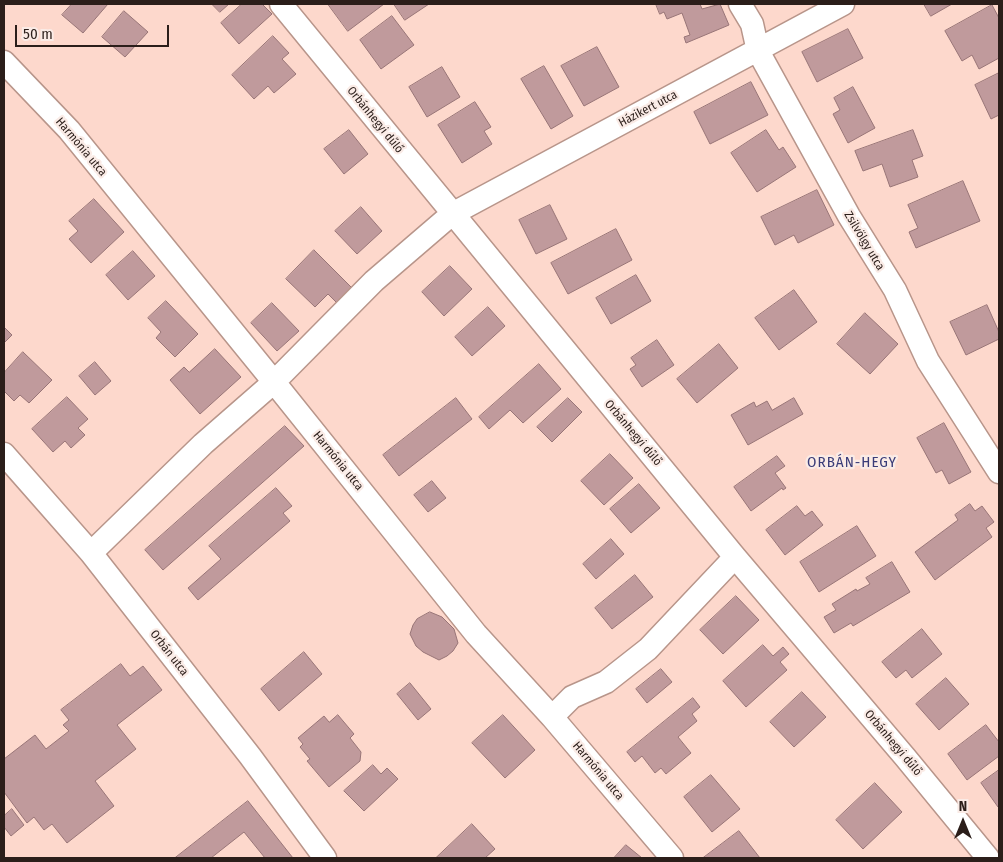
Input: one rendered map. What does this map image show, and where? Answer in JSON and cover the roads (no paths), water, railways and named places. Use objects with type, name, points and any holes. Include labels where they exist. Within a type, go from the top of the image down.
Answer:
[{"type":"street","name":"Orbánhegyi dűlő","points":[[281,4],[735,557],[988,858]]},
{"type":"street","name":"Zsilvölgy utca","points":[[740,4],[752,24],[758,51],[849,216],[895,290],[928,361],[999,472]]},
{"type":"street","name":"Házikert utca","points":[[90,553],[203,444],[274,382],[374,281],[452,214],[843,4]]},
{"type":"street","name":"Harmónia utca","points":[[4,62],[68,130],[274,382],[476,634],[552,717],[672,858]]},
{"type":"street","name":"Orbán utca","points":[[4,454],[90,553],[250,756],[324,858]]},
{"type":"street","points":[[552,717],[572,697],[606,682],[648,649],[735,557]]},
{"type":"district","name":"ORBÁN-HEGY","points":[[852,463]]}]
